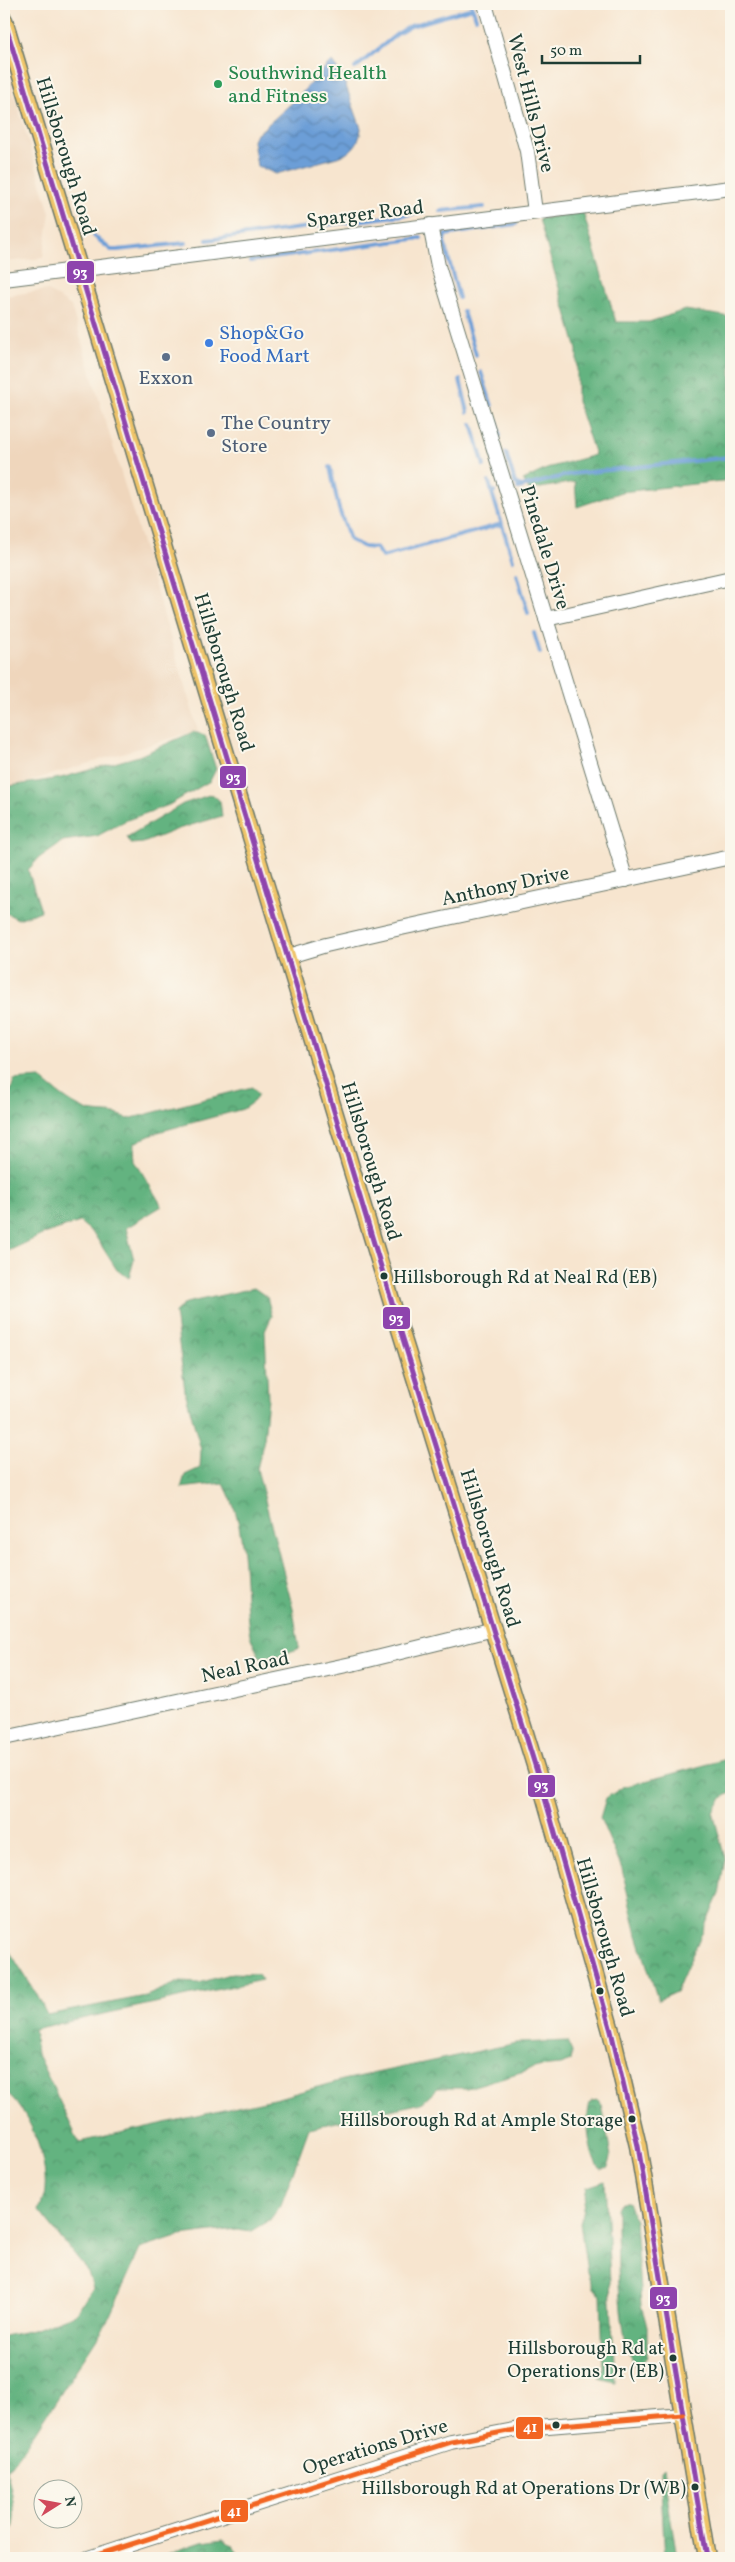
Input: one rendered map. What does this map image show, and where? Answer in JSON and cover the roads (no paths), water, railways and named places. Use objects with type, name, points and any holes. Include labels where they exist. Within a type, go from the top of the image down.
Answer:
[{"type":"main road","name":"Hillsborough Road","points":[[4,20],[289,956],[399,1326],[494,1630],[591,1958],[628,2097],[707,2558]]},
{"type":"street","name":"West Hills Drive","points":[[485,4],[527,151],[535,212]]},
{"type":"street","name":"Sparger Road","points":[[4,279],[79,268],[731,188]]},
{"type":"street","name":"Pinedale Drive","points":[[430,225],[438,266],[626,880]]},
{"type":"street","points":[[546,619],[731,578]]},
{"type":"street","name":"Anthony Drive","points":[[289,956],[326,945],[387,931],[731,857]]},
{"type":"street","name":"Neal Road","points":[[4,1738],[365,1661],[494,1630]]},
{"type":"street","name":"Operations Drive","points":[[88,2558],[451,2442],[524,2428],[683,2415]]},
{"type":"water","points":[[332,62],[342,75],[361,128],[356,144],[344,155],[276,174],[257,166],[253,141],[255,136],[294,101]]},
{"type":"waterway","points":[[471,4],[476,18]]},
{"type":"waterway","points":[[355,68],[397,34],[411,26],[472,8]]},
{"type":"waterway","points":[[440,211],[484,207]]},
{"type":"waterway","points":[[207,240],[420,213]]},
{"type":"waterway","points":[[459,298],[444,242],[445,235],[516,224]]},
{"type":"waterway","points":[[94,236],[111,250],[186,243]]},
{"type":"waterway","points":[[250,261],[421,238]]},
{"type":"waterway","points":[[463,311],[476,355]]},
{"type":"waterway","points":[[481,372],[492,406]]},
{"type":"waterway","points":[[460,380],[468,412]]},
{"type":"waterway","points":[[496,419],[500,436]]},
{"type":"waterway","points":[[472,424],[484,466]]},
{"type":"waterway","points":[[506,453],[515,483],[522,487]]},
{"type":"waterway","points":[[518,488],[571,474],[731,457]]},
{"type":"waterway","points":[[330,467],[339,509],[350,540],[364,547],[376,548],[382,557],[502,524]]},
{"type":"waterway","points":[[489,482],[492,493]]},
{"type":"waterway","points":[[494,492],[492,493],[513,560]]},
{"type":"waterway","points":[[517,574],[528,613]]},
{"type":"waterway","points":[[534,633],[540,653]]},
{"type":"place","name":"Southwind Health and Fitness","points":[[218,84]]},
{"type":"place","name":"Shop&Go Food Mart","points":[[209,343]]},
{"type":"place","name":"Exxon","points":[[166,357]]},
{"type":"place","name":"The Country Store","points":[[211,433]]},
{"type":"place","name":"Hillsborough Rd at Neal Rd (EB)","points":[[384,1276]]},
{"type":"place","name":"Hillsborough Rd at Ample Storage","points":[[632,2119]]},
{"type":"place","name":"Hillsborough Rd at Operations Dr (EB)","points":[[673,2358]]},
{"type":"place","name":"Hillsborough Rd at Operations Dr (WB)","points":[[695,2487]]}]
